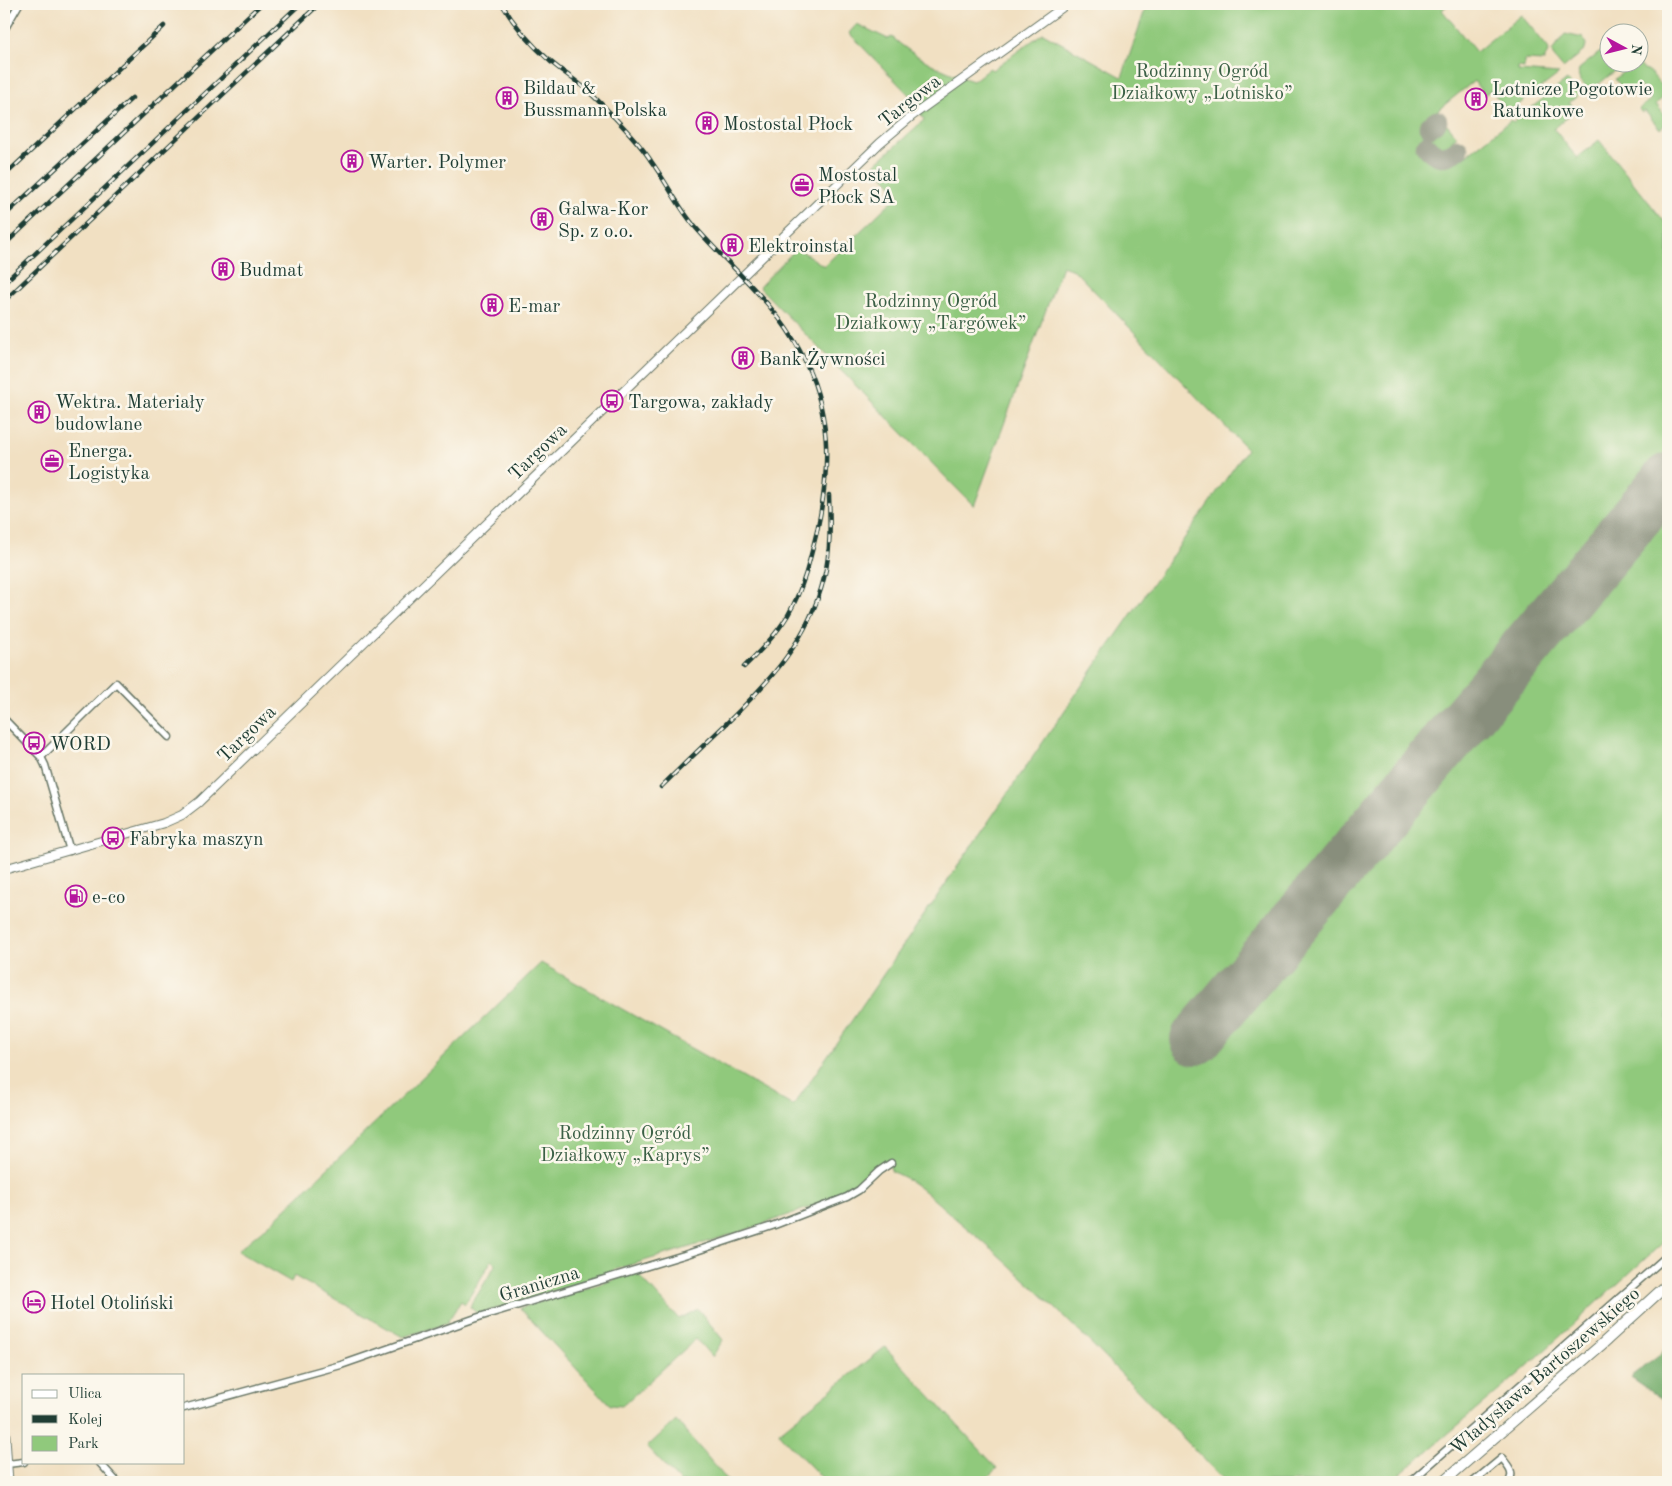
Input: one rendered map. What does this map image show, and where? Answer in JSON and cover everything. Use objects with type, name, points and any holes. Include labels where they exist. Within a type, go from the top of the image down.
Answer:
[{"type":"main road","name":"Władysława Bartoszewskiego","points":[[1443,1482],[1600,1346],[1668,1284]]},
{"type":"main road","points":[[4,1423],[8,1482]]},
{"type":"street","points":[[4,30],[19,4]]},
{"type":"street","name":"Targowa","points":[[4,869],[164,823],[182,814],[199,802],[884,139],[912,116],[1068,4]]},
{"type":"street","points":[[40,757],[116,683],[169,737]]},
{"type":"street","points":[[4,719],[40,757],[45,765],[70,851]]},
{"type":"street","name":"Graniczna","points":[[185,1408],[341,1365],[479,1317],[684,1255],[772,1226],[847,1197],[859,1190],[879,1171],[891,1163]]},
{"type":"street","points":[[1410,1482],[1668,1255]]},
{"type":"street","points":[[1473,1482],[1502,1458],[1511,1470],[1509,1482]]},
{"type":"street","points":[[6,1460],[22,1462]]},
{"type":"street","points":[[101,1464],[117,1482]]},
{"type":"green space","points":[[1147,4],[1449,4],[1442,10],[1476,52],[1521,15],[1549,49],[1544,61],[1524,60],[1524,68],[1518,67],[1518,71],[1559,74],[1509,112],[1491,90],[1484,95],[1474,81],[1432,115],[1443,128],[1447,124],[1457,136],[1451,141],[1464,157],[1567,80],[1578,93],[1569,103],[1576,109],[1554,129],[1577,158],[1599,140],[1668,226],[1668,1238],[1521,1372],[1391,1482],[1226,1482],[1064,1316],[996,1253],[928,1195],[910,1181],[892,1172],[887,1160],[857,1185],[811,1207],[743,1231],[614,1270],[608,1275],[478,1314],[470,1307],[496,1264],[492,1260],[465,1304],[461,1301],[446,1324],[403,1337],[294,1276],[291,1282],[237,1251],[272,1222],[541,963],[793,1106],[1109,646],[1247,449],[1074,270],[1062,266],[974,506],[759,287],[797,248],[824,266],[894,199],[898,198],[899,193],[874,165],[924,120],[914,100],[849,33],[857,24],[888,39],[892,37],[930,63],[973,81],[990,68],[992,70],[1043,33],[1122,77]]},
{"type":"green space","points":[[1565,34],[1583,38],[1586,44],[1585,50],[1563,68],[1553,56],[1552,51]]},
{"type":"green space","points":[[1600,52],[1600,72],[1614,72],[1590,91],[1580,79],[1579,69]]},
{"type":"green space","points":[[1623,72],[1650,72],[1668,93],[1656,104],[1668,122],[1660,129],[1645,111],[1642,113],[1639,109],[1651,99],[1640,86],[1628,95],[1615,79]]},
{"type":"green space","points":[[637,1273],[679,1319],[698,1309],[723,1340],[712,1357],[696,1339],[622,1406],[610,1405],[520,1308]]},
{"type":"green space","points":[[1668,1346],[1668,1403],[1630,1377]]},
{"type":"green space","points":[[885,1347],[997,1468],[983,1482],[826,1482],[781,1436],[779,1432]]},
{"type":"green space","points":[[676,1420],[728,1481],[680,1482],[647,1447]]},
{"type":"taxiway","points":[[1429,127],[1437,121]]},
{"type":"taxiway","points":[[1426,146],[1441,156],[1445,156],[1458,149]]},
{"type":"runway","points":[[1196,1039],[1668,479]]},
{"type":"railway","points":[[4,245],[261,4]]},
{"type":"railway","points":[[4,283],[300,4]]},
{"type":"railway","points":[[4,301],[319,4]]},
{"type":"railway","points":[[502,4],[537,49],[592,95],[639,144],[696,228],[752,286],[778,317],[800,351],[810,373],[818,395],[826,440],[825,484],[817,531],[802,585],[788,615],[773,636],[744,667]]},
{"type":"railway","points":[[4,176],[164,26]]},
{"type":"railway","points":[[4,216],[132,98]]},
{"type":"railway","points":[[661,787],[758,692],[798,640],[809,620],[824,578],[830,537],[829,495]]},
{"type":"place","name":"Bildau & Bussmann Polska","points":[[507,98]]},
{"type":"place","name":"Lotnicze Pogotowie Ratunkowe","points":[[1476,99]]},
{"type":"place","name":"Mostostal Płock","points":[[707,123]]},
{"type":"place","name":"Warter. Polymer","points":[[352,161]]},
{"type":"place","name":"Mostostal Płock SA","points":[[802,185]]},
{"type":"place","name":"Galwa-Kor Sp. z o.o.","points":[[542,219]]},
{"type":"place","name":"Elektroinstal","points":[[732,245]]},
{"type":"place","name":"Budmat","points":[[223,269]]},
{"type":"place","name":"E-mar","points":[[492,305]]},
{"type":"place","name":"Bank Żywności","points":[[743,358]]},
{"type":"place","name":"Targowa, zakłady","points":[[612,401]]},
{"type":"place","name":"Wektra. Materiały budowlane","points":[[39,412]]},
{"type":"place","name":"Energa. Logistyka","points":[[52,461]]},
{"type":"place","name":"WORD","points":[[34,743]]},
{"type":"place","name":"Fabryka maszyn","points":[[113,838]]},
{"type":"place","name":"e-co","points":[[76,896]]},
{"type":"place","name":"Hotel Otoliński","points":[[34,1302]]},
{"type":"park label","name":"Rodzinny Ogród Działkowy „Lotnisko”","points":[[1202,81]]},
{"type":"park label","name":"Rodzinny Ogród Działkowy „Targówek”","points":[[931,311]]},
{"type":"park label","name":"Rodzinny Ogród Działkowy „Kaprys”","points":[[625,1143]]}]
